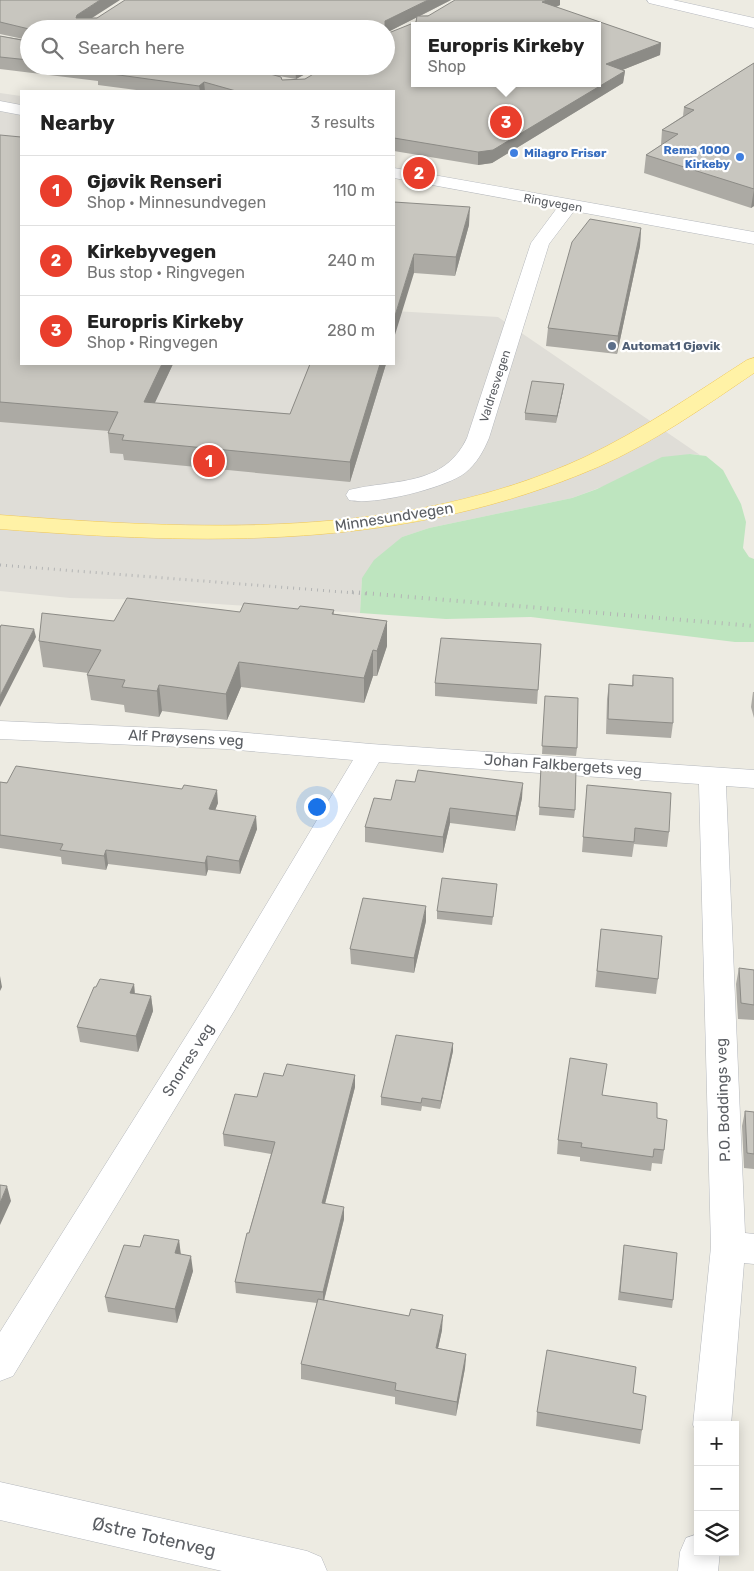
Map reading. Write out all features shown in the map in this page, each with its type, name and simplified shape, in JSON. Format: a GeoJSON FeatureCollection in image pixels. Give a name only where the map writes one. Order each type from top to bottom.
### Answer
{"type":"FeatureCollection","features":[{"type":"Feature","properties":{"kind":"main road","name":"Minnesundvegen"},"geometry":{"type":"LineString","coordinates":[[0,522],[130,532],[243,534],[353,525],[452,508],[542,482],[589,463],[664,422],[754,364]]}},
{"type":"Feature","properties":{"kind":"street"},"geometry":{"type":"LineString","coordinates":[[654,0],[754,23]]}},
{"type":"Feature","properties":{"kind":"street"},"geometry":{"type":"LineString","coordinates":[[0,106],[20,110]]}},
{"type":"Feature","properties":{"kind":"street","name":"Ringvegen"},"geometry":{"type":"LineString","coordinates":[[395,173],[568,206],[754,238]]}},
{"type":"Feature","properties":{"kind":"street","name":"Valdresvegen"},"geometry":{"type":"LineString","coordinates":[[357,494],[408,487],[434,480],[453,470],[468,458],[478,438],[540,243],[568,206]]}},
{"type":"Feature","properties":{"kind":"street","name":"Ringvegen"},"geometry":{"type":"LineString","coordinates":[[713,232],[754,248]]}},
{"type":"Feature","properties":{"kind":"street","name":"Alf Prøysens veg"},"geometry":{"type":"LineString","coordinates":[[0,730],[226,740],[371,753]]}},
{"type":"Feature","properties":{"kind":"street","name":"Johan Falkbergets veg"},"geometry":{"type":"LineString","coordinates":[[371,753],[754,779]]}},
{"type":"Feature","properties":{"kind":"street","name":"Snorres veg"},"geometry":{"type":"LineString","coordinates":[[0,1364],[223,1003],[371,753]]}},
{"type":"Feature","properties":{"kind":"street","name":"P.O. Boddings veg"},"geometry":{"type":"LineString","coordinates":[[712,775],[741,1248],[713,1421]]}},
{"type":"Feature","properties":{"kind":"street","name":"Østre Totenveg"},"geometry":{"type":"LineString","coordinates":[[0,1501],[307,1571]]}},
{"type":"Feature","properties":{"kind":"street"},"geometry":{"type":"LineString","coordinates":[[698,1571],[700,1556]]}},
{"type":"Feature","properties":{"kind":"shaded area"},"geometry":{"type":"Polygon","coordinates":[[[0,93],[20,96],[20,365],[395,365],[395,311],[498,317],[700,455],[690,454],[572,498],[429,528],[402,537],[362,578],[360,613],[154,600],[70,598],[0,591],[0,93]]]}},
{"type":"Feature","properties":{"kind":"green space"},"geometry":{"type":"Polygon","coordinates":[[[690,454],[706,456],[723,470],[741,504],[746,522],[743,548],[749,557],[754,559],[754,642],[735,642],[531,617],[446,619],[360,613],[362,578],[374,560],[402,537],[429,528],[572,498],[597,489],[662,457],[690,454]]]}},
{"type":"Feature","properties":{"kind":"building"},"geometry":{"type":"Polygon","coordinates":[[[0,0],[100,0],[77,15],[76,18],[97,18],[125,0],[428,0],[387,20],[20,20],[20,27],[0,22],[0,0]]]}},
{"type":"Feature","properties":{"kind":"building"},"geometry":{"type":"Polygon","coordinates":[[[455,0],[547,0],[542,2],[600,22],[416,22],[417,16],[428,16],[455,0]]]}},
{"type":"Feature","properties":{"kind":"building"},"geometry":{"type":"Polygon","coordinates":[[[601,22],[661,43],[606,64],[625,71],[601,85],[601,22]]]}},
{"type":"Feature","properties":{"kind":"building"},"geometry":{"type":"Polygon","coordinates":[[[411,24],[411,87],[598,87],[493,150],[478,152],[395,138],[395,90],[232,90],[204,82],[199,86],[119,75],[274,75],[281,77],[282,80],[305,79],[312,75],[395,75],[395,30],[411,24]]]}},
{"type":"Feature","properties":{"kind":"building"},"geometry":{"type":"Polygon","coordinates":[[[0,36],[20,40],[20,59],[0,57],[0,36]]]}},
{"type":"Feature","properties":{"kind":"building"},"geometry":{"type":"Polygon","coordinates":[[[754,63],[754,189],[646,155],[678,134],[662,130],[694,110],[684,107],[754,63]]]}},
{"type":"Feature","properties":{"kind":"building"},"geometry":{"type":"Polygon","coordinates":[[[0,135],[20,137],[20,365],[162,365],[144,402],[290,414],[310,365],[380,365],[350,462],[122,440],[124,435],[108,433],[118,412],[0,402],[0,135]]]}},
{"type":"Feature","properties":{"kind":"building"},"geometry":{"type":"Polygon","coordinates":[[[395,202],[470,207],[456,257],[414,254],[395,316],[395,202]]]}},
{"type":"Feature","properties":{"kind":"building"},"geometry":{"type":"Polygon","coordinates":[[[590,219],[641,228],[618,336],[548,328],[572,242],[590,219]]]}},
{"type":"Feature","properties":{"kind":"building"},"geometry":{"type":"Polygon","coordinates":[[[532,381],[564,384],[557,416],[525,413],[532,381]]]}},
{"type":"Feature","properties":{"kind":"building"},"geometry":{"type":"Polygon","coordinates":[[[127,598],[240,612],[244,603],[298,609],[300,606],[334,610],[332,614],[387,621],[377,651],[373,650],[364,678],[239,662],[226,694],[159,685],[157,691],[122,687],[125,680],[87,675],[101,650],[39,641],[42,613],[114,621],[127,598]]]}},
{"type":"Feature","properties":{"kind":"building"},"geometry":{"type":"Polygon","coordinates":[[[1,625],[34,629],[0,696],[0,628],[1,625]]]}},
{"type":"Feature","properties":{"kind":"building"},"geometry":{"type":"Polygon","coordinates":[[[441,638],[541,644],[538,690],[435,683],[441,638]]]}},
{"type":"Feature","properties":{"kind":"building"},"geometry":{"type":"Polygon","coordinates":[[[633,675],[673,678],[673,723],[608,719],[609,684],[633,686],[633,675]]]}},
{"type":"Feature","properties":{"kind":"building"},"geometry":{"type":"Polygon","coordinates":[[[545,696],[578,698],[577,748],[542,746],[545,696]]]}},
{"type":"Feature","properties":{"kind":"building"},"geometry":{"type":"Polygon","coordinates":[[[16,766],[182,789],[184,785],[217,790],[209,809],[256,816],[239,861],[207,856],[205,863],[106,850],[104,856],[60,850],[63,844],[0,835],[0,782],[7,783],[16,766]]]}},
{"type":"Feature","properties":{"kind":"building"},"geometry":{"type":"Polygon","coordinates":[[[541,767],[576,769],[575,810],[539,807],[541,767]]]}},
{"type":"Feature","properties":{"kind":"building"},"geometry":{"type":"Polygon","coordinates":[[[418,770],[523,783],[516,816],[450,808],[443,837],[365,827],[374,798],[391,800],[396,780],[415,782],[418,770]]]}},
{"type":"Feature","properties":{"kind":"building"},"geometry":{"type":"Polygon","coordinates":[[[587,785],[671,793],[669,832],[635,828],[634,842],[583,837],[587,785]]]}},
{"type":"Feature","properties":{"kind":"building"},"geometry":{"type":"Polygon","coordinates":[[[442,878],[497,884],[493,917],[437,911],[442,878]]]}},
{"type":"Feature","properties":{"kind":"building"},"geometry":{"type":"Polygon","coordinates":[[[363,898],[426,906],[414,958],[350,949],[363,898]]]}},
{"type":"Feature","properties":{"kind":"building"},"geometry":{"type":"Polygon","coordinates":[[[601,929],[662,936],[658,979],[597,971],[601,929]]]}},
{"type":"Feature","properties":{"kind":"building"},"geometry":{"type":"Polygon","coordinates":[[[739,968],[754,970],[754,1005],[741,1003],[739,968]]]}},
{"type":"Feature","properties":{"kind":"building"},"geometry":{"type":"Polygon","coordinates":[[[100,979],[134,984],[130,993],[151,996],[136,1036],[77,1027],[94,987],[96,987],[100,979]]]}},
{"type":"Feature","properties":{"kind":"building"},"geometry":{"type":"Polygon","coordinates":[[[396,1035],[453,1043],[441,1101],[422,1098],[421,1103],[381,1097],[396,1035]]]}},
{"type":"Feature","properties":{"kind":"building"},"geometry":{"type":"Polygon","coordinates":[[[570,1058],[607,1064],[602,1095],[657,1103],[657,1118],[667,1120],[664,1150],[654,1149],[653,1157],[581,1147],[582,1143],[558,1140],[570,1058]]]}},
{"type":"Feature","properties":{"kind":"building"},"geometry":{"type":"Polygon","coordinates":[[[287,1064],[355,1075],[322,1203],[344,1207],[323,1292],[235,1282],[247,1233],[249,1233],[275,1142],[223,1134],[235,1094],[257,1097],[264,1073],[283,1076],[287,1064]]]}},
{"type":"Feature","properties":{"kind":"building"},"geometry":{"type":"Polygon","coordinates":[[[745,1111],[754,1112],[754,1154],[747,1153],[745,1111]]]}},
{"type":"Feature","properties":{"kind":"building"},"geometry":{"type":"Polygon","coordinates":[[[0,1185],[7,1186],[0,1203],[0,1185]]]}},
{"type":"Feature","properties":{"kind":"building"},"geometry":{"type":"Polygon","coordinates":[[[144,1235],[179,1240],[175,1253],[191,1256],[175,1309],[105,1297],[124,1245],[140,1247],[144,1235]]]}},
{"type":"Feature","properties":{"kind":"building"},"geometry":{"type":"Polygon","coordinates":[[[624,1245],[677,1253],[673,1300],[620,1292],[624,1245]]]}},
{"type":"Feature","properties":{"kind":"building"},"geometry":{"type":"Polygon","coordinates":[[[318,1299],[409,1316],[411,1309],[443,1315],[436,1348],[466,1354],[457,1402],[395,1390],[396,1383],[301,1364],[318,1299]]]}},
{"type":"Feature","properties":{"kind":"building"},"geometry":{"type":"Polygon","coordinates":[[[547,1350],[636,1367],[633,1393],[646,1396],[642,1430],[537,1412],[547,1350]]]}},
{"type":"Feature","properties":{"kind":"railway"},"geometry":{"type":"LineString","coordinates":[[0,565],[368,594]]}},
{"type":"Feature","properties":{"kind":"railway"},"geometry":{"type":"LineString","coordinates":[[352,592],[754,626]]}},
{"type":"Feature","properties":{"kind":"place","name":"Europris Kirkeby"},"geometry":{"type":"Point","coordinates":[506,122]}},
{"type":"Feature","properties":{"kind":"place","name":"Milagro Frisør"},"geometry":{"type":"Point","coordinates":[514,153]}},
{"type":"Feature","properties":{"kind":"place","name":"Rema 1000 Kirkeby"},"geometry":{"type":"Point","coordinates":[740,157]}},
{"type":"Feature","properties":{"kind":"place","name":"Kirkebyvegen"},"geometry":{"type":"Point","coordinates":[419,173]}},
{"type":"Feature","properties":{"kind":"place","name":"Automat1 Gjøvik"},"geometry":{"type":"Point","coordinates":[612,346]}},
{"type":"Feature","properties":{"kind":"place","name":"Gjøvik Renseri"},"geometry":{"type":"Point","coordinates":[209,461]}}]}
